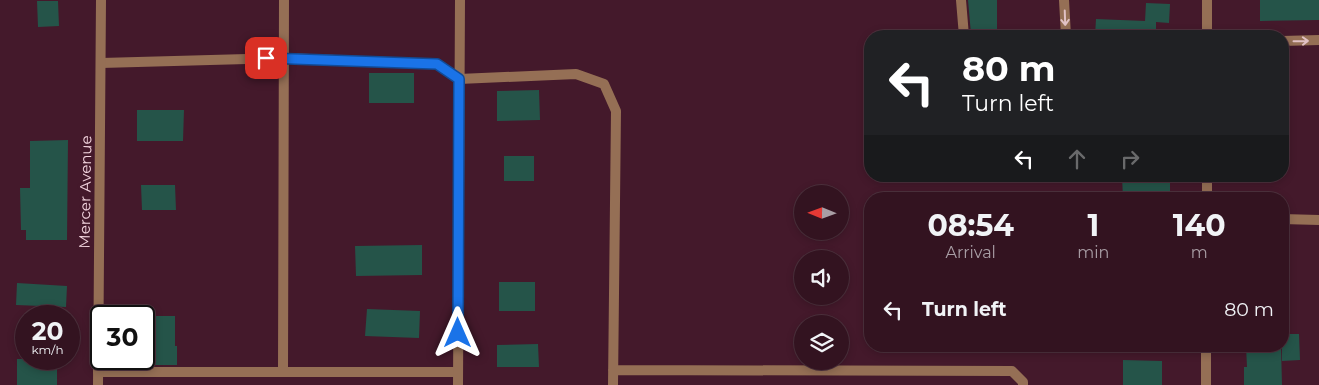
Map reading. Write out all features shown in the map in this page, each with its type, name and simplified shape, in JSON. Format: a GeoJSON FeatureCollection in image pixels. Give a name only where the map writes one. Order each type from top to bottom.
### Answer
{"type":"FeatureCollection","features":[{"type":"Feature","properties":{"kind":"street","name":"Mercer Avenue"},"geometry":{"type":"LineString","coordinates":[[98,385],[101,0]]}},
{"type":"Feature","properties":{"kind":"street"},"geometry":{"type":"LineString","coordinates":[[283,372],[284,0]]}},
{"type":"Feature","properties":{"kind":"street"},"geometry":{"type":"LineString","coordinates":[[458,385],[460,0]]}},
{"type":"Feature","properties":{"kind":"street"},"geometry":{"type":"LineString","coordinates":[[961,0],[964,30]]}},
{"type":"Feature","properties":{"kind":"street"},"geometry":{"type":"LineString","coordinates":[[1064,0],[1066,30]]}},
{"type":"Feature","properties":{"kind":"street"},"geometry":{"type":"LineString","coordinates":[[1207,0],[1207,30]]}},
{"type":"Feature","properties":{"kind":"street"},"geometry":{"type":"LineString","coordinates":[[1289,41],[1319,40]]}},
{"type":"Feature","properties":{"kind":"street"},"geometry":{"type":"LineString","coordinates":[[101,63],[284,58],[437,64],[459,79],[576,74],[604,84],[616,111],[613,385]]}},
{"type":"Feature","properties":{"kind":"street"},"geometry":{"type":"LineString","coordinates":[[1289,219],[1319,220]]}},
{"type":"Feature","properties":{"kind":"street"},"geometry":{"type":"LineString","coordinates":[[1206,352],[1206,385]]}},
{"type":"Feature","properties":{"kind":"street"},"geometry":{"type":"LineString","coordinates":[[613,370],[1012,371],[1023,382],[1023,385]]}},
{"type":"Feature","properties":{"kind":"street"},"geometry":{"type":"LineString","coordinates":[[98,372],[458,372]]}},
{"type":"Feature","properties":{"kind":"building"},"geometry":{"type":"Polygon","coordinates":[[[968,0],[997,0],[997,30],[971,30],[968,0]]]}},
{"type":"Feature","properties":{"kind":"building"},"geometry":{"type":"Polygon","coordinates":[[[1260,0],[1319,0],[1319,20],[1260,21],[1260,0]]]}},
{"type":"Feature","properties":{"kind":"building"},"geometry":{"type":"Polygon","coordinates":[[[37,1],[58,1],[59,26],[38,27],[37,1]]]}},
{"type":"Feature","properties":{"kind":"building"},"geometry":{"type":"Polygon","coordinates":[[[1146,3],[1170,4],[1169,23],[1156,22],[1156,30],[1095,30],[1096,19],[1145,21],[1146,3]]]}},
{"type":"Feature","properties":{"kind":"building"},"geometry":{"type":"Polygon","coordinates":[[[369,73],[414,73],[414,103],[369,103],[369,73]]]}},
{"type":"Feature","properties":{"kind":"building"},"geometry":{"type":"Polygon","coordinates":[[[539,90],[540,120],[497,121],[497,91],[539,90]]]}},
{"type":"Feature","properties":{"kind":"building"},"geometry":{"type":"Polygon","coordinates":[[[137,110],[184,110],[183,141],[137,141],[137,110]]]}},
{"type":"Feature","properties":{"kind":"building"},"geometry":{"type":"Polygon","coordinates":[[[68,140],[67,240],[26,240],[26,230],[21,230],[20,188],[30,188],[30,141],[68,140]]]}},
{"type":"Feature","properties":{"kind":"building"},"geometry":{"type":"Polygon","coordinates":[[[504,156],[534,156],[534,181],[504,181],[504,156]]]}},
{"type":"Feature","properties":{"kind":"building"},"geometry":{"type":"Polygon","coordinates":[[[1122,182],[1170,182],[1170,192],[1123,192],[1122,182]]]}},
{"type":"Feature","properties":{"kind":"building"},"geometry":{"type":"Polygon","coordinates":[[[141,185],[175,185],[176,210],[142,210],[141,185]]]}},
{"type":"Feature","properties":{"kind":"building"},"geometry":{"type":"Polygon","coordinates":[[[422,245],[422,275],[356,276],[355,246],[422,245]]]}},
{"type":"Feature","properties":{"kind":"building"},"geometry":{"type":"Polygon","coordinates":[[[499,282],[535,282],[535,311],[499,311],[499,282]]]}},
{"type":"Feature","properties":{"kind":"building"},"geometry":{"type":"Polygon","coordinates":[[[17,283],[67,286],[66,305],[16,305],[17,283]]]}},
{"type":"Feature","properties":{"kind":"building"},"geometry":{"type":"Polygon","coordinates":[[[367,309],[420,311],[419,338],[365,336],[367,309]]]}},
{"type":"Feature","properties":{"kind":"building"},"geometry":{"type":"Polygon","coordinates":[[[155,316],[175,316],[177,365],[155,365],[155,316]]]}},
{"type":"Feature","properties":{"kind":"building"},"geometry":{"type":"Polygon","coordinates":[[[1289,334],[1299,334],[1300,360],[1282,361],[1282,352],[1289,352],[1289,334]]]}},
{"type":"Feature","properties":{"kind":"building"},"geometry":{"type":"Polygon","coordinates":[[[538,344],[539,367],[497,367],[497,345],[538,344]]]}},
{"type":"Feature","properties":{"kind":"building"},"geometry":{"type":"Polygon","coordinates":[[[1246,352],[1281,352],[1282,385],[1244,385],[1244,367],[1247,367],[1246,352]]]}},
{"type":"Feature","properties":{"kind":"building"},"geometry":{"type":"Polygon","coordinates":[[[1123,360],[1162,361],[1162,385],[1123,385],[1123,360]]]}},
{"type":"Feature","properties":{"kind":"building"},"geometry":{"type":"Polygon","coordinates":[[[17,370],[57,370],[57,385],[17,385],[17,370]]]}},
{"type":"Feature","properties":{"kind":"route"},"geometry":{"type":"LineString","coordinates":[[266,58],[437,64],[459,79],[458,333]]}}]}
